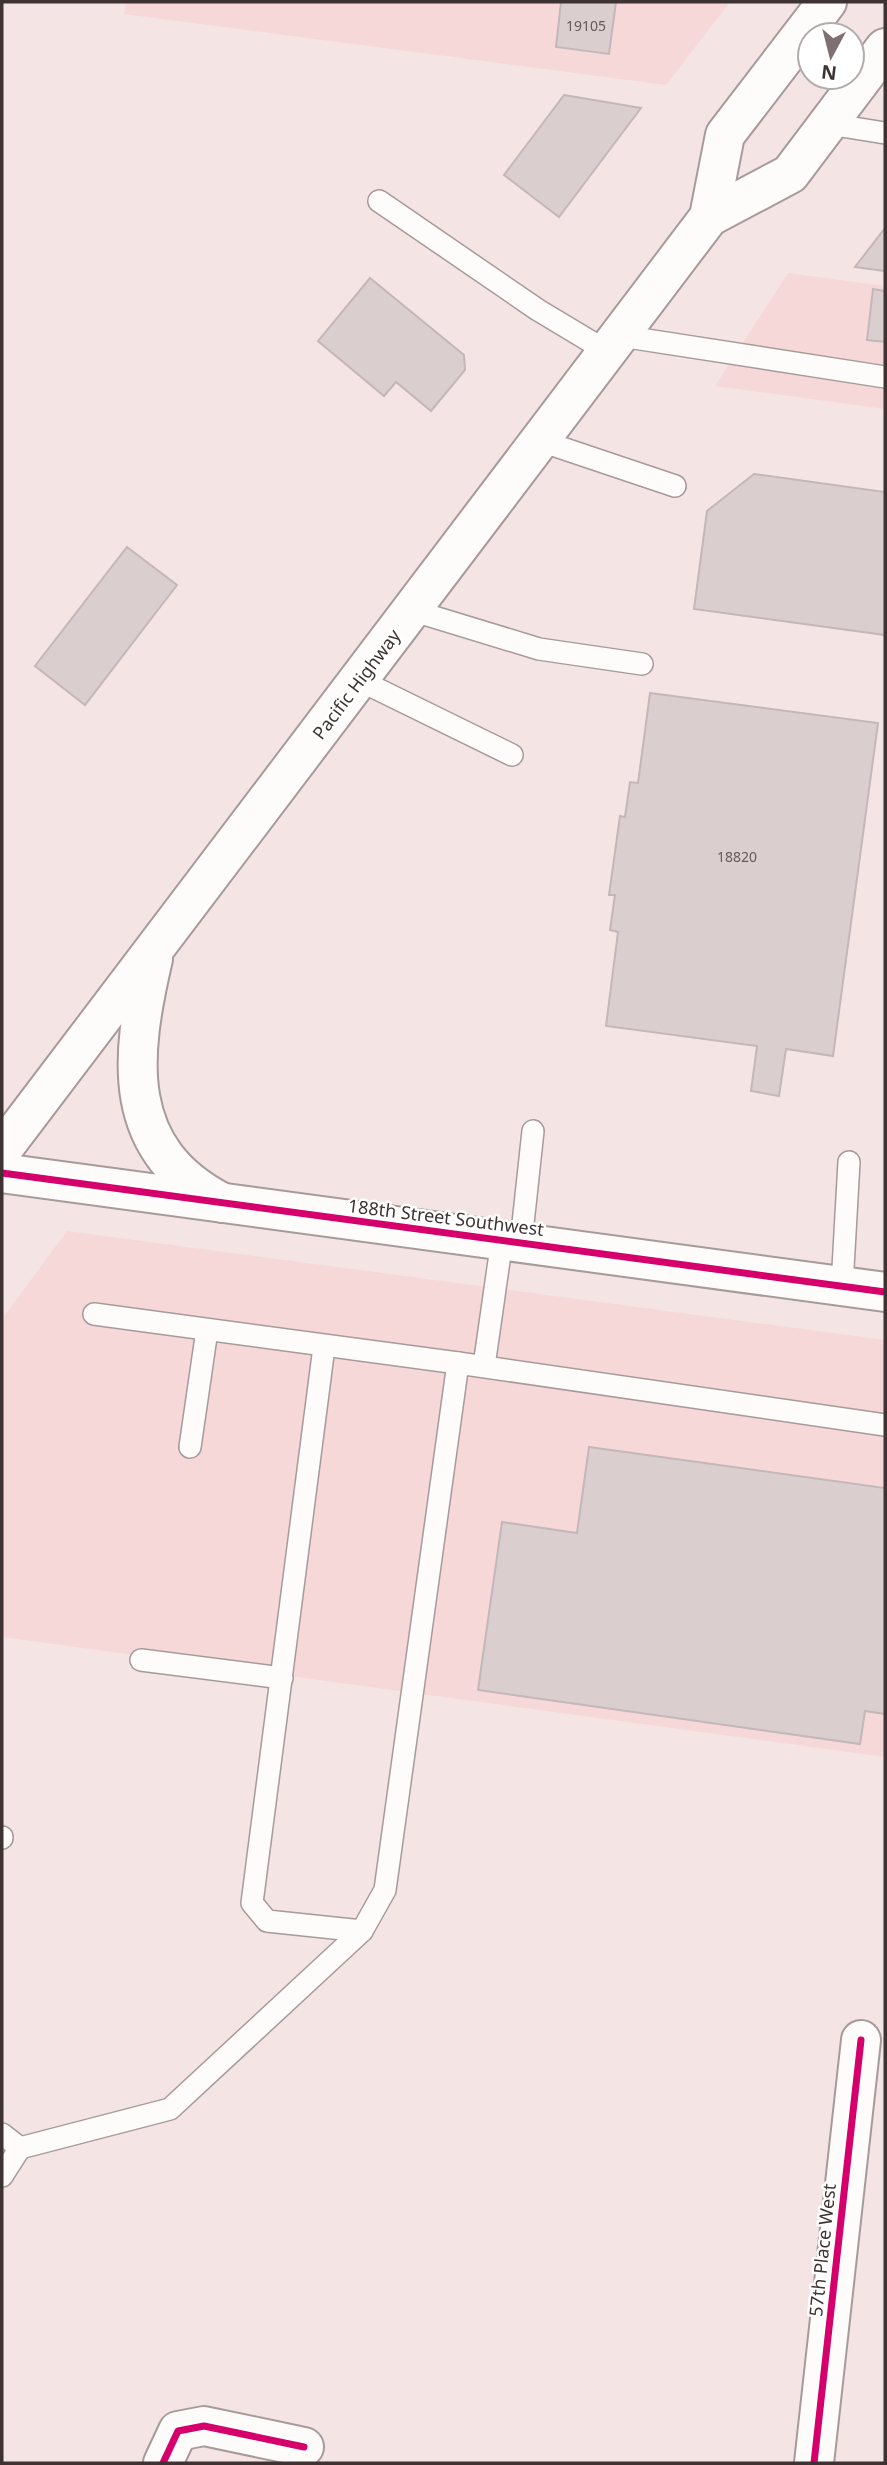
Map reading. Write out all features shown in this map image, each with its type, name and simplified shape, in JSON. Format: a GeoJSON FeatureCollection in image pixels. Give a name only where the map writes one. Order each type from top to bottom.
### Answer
{"type":"FeatureCollection","features":[{"type":"Feature","properties":{"kind":"main road","name":"Pacific Highway"},"geometry":{"type":"LineString","coordinates":[[709,217],[725,135],[827,2]]}},
{"type":"Feature","properties":{"kind":"main road","name":"Pacific Highway"},"geometry":{"type":"LineString","coordinates":[[2,1150],[709,217],[790,174],[885,48]]}},
{"type":"Feature","properties":{"kind":"main road"},"geometry":{"type":"LineString","coordinates":[[156,949],[146,991],[137,1066],[144,1118],[152,1138],[183,1178],[223,1203]]}},
{"type":"Feature","properties":{"kind":"main road","name":"188th Street Southwest"},"geometry":{"type":"LineString","coordinates":[[2,1173],[885,1292]]}},
{"type":"Feature","properties":{"kind":"main road","name":"57th Place West"},"geometry":{"type":"LineString","coordinates":[[814,2463],[861,2040]]}},
{"type":"Feature","properties":{"kind":"main road"},"geometry":{"type":"LineString","coordinates":[[163,2463],[178,2431],[204,2426],[304,2447]]}},
{"type":"Feature","properties":{"kind":"lane"},"geometry":{"type":"LineString","coordinates":[[829,124],[885,133]]}},
{"type":"Feature","properties":{"kind":"lane"},"geometry":{"type":"LineString","coordinates":[[379,201],[538,310],[614,344],[885,377]]}},
{"type":"Feature","properties":{"kind":"lane"},"geometry":{"type":"LineString","coordinates":[[541,441],[675,486]]}},
{"type":"Feature","properties":{"kind":"lane"},"geometry":{"type":"LineString","coordinates":[[411,610],[539,649],[642,664]]}},
{"type":"Feature","properties":{"kind":"lane"},"geometry":{"type":"LineString","coordinates":[[359,680],[512,755]]}},
{"type":"Feature","properties":{"kind":"lane"},"geometry":{"type":"LineString","coordinates":[[484,1366],[533,1131]]}},
{"type":"Feature","properties":{"kind":"lane"},"geometry":{"type":"LineString","coordinates":[[842,1286],[849,1162]]}},
{"type":"Feature","properties":{"kind":"lane"},"geometry":{"type":"LineString","coordinates":[[94,1314],[324,1347],[484,1366],[885,1425]]}},
{"type":"Feature","properties":{"kind":"lane"},"geometry":{"type":"LineString","coordinates":[[190,1447],[207,1330]]}},
{"type":"Feature","properties":{"kind":"lane"},"geometry":{"type":"LineString","coordinates":[[324,1347],[252,1903],[267,1921],[362,1931]]}},
{"type":"Feature","properties":{"kind":"lane"},"geometry":{"type":"LineString","coordinates":[[2,2176],[20,2148],[170,2109],[362,1931],[385,1890],[458,1363]]}},
{"type":"Feature","properties":{"kind":"lane"},"geometry":{"type":"LineString","coordinates":[[141,1660],[282,1678]]}},
{"type":"Feature","properties":{"kind":"lane"},"geometry":{"type":"LineString","coordinates":[[2,2134],[20,2148]]}},
{"type":"Feature","properties":{"kind":"shaded area"},"geometry":{"type":"Polygon","coordinates":[[[126,2],[730,2],[666,85],[124,14],[126,2]]]}},
{"type":"Feature","properties":{"kind":"shaded area"},"geometry":{"type":"Polygon","coordinates":[[[788,273],[885,286],[885,409],[715,386],[788,273]]]}},
{"type":"Feature","properties":{"kind":"shaded area"},"geometry":{"type":"Polygon","coordinates":[[[67,1231],[885,1340],[885,1757],[2,1637],[2,1319],[67,1231]]]}},
{"type":"Feature","properties":{"kind":"building"},"geometry":{"type":"Polygon","coordinates":[[[561,2],[616,2],[609,54],[556,47],[561,2]]]}},
{"type":"Feature","properties":{"kind":"building"},"geometry":{"type":"Polygon","coordinates":[[[564,95],[641,108],[559,217],[504,175],[564,95]]]}},
{"type":"Feature","properties":{"kind":"building"},"geometry":{"type":"Polygon","coordinates":[[[885,228],[885,271],[855,267],[885,228]]]}},
{"type":"Feature","properties":{"kind":"building"},"geometry":{"type":"Polygon","coordinates":[[[370,278],[464,355],[465,370],[431,411],[396,382],[384,396],[318,341],[370,278]]]}},
{"type":"Feature","properties":{"kind":"building"},"geometry":{"type":"Polygon","coordinates":[[[873,289],[885,291],[885,342],[867,340],[873,289]]]}},
{"type":"Feature","properties":{"kind":"building"},"geometry":{"type":"Polygon","coordinates":[[[754,474],[885,492],[885,635],[694,609],[707,511],[754,474]]]}},
{"type":"Feature","properties":{"kind":"building"},"geometry":{"type":"Polygon","coordinates":[[[127,547],[177,585],[85,705],[35,666],[127,547]]]}},
{"type":"Feature","properties":{"kind":"building"},"geometry":{"type":"Polygon","coordinates":[[[650,693],[878,723],[833,1056],[786,1049],[779,1096],[751,1091],[757,1046],[606,1026],[618,932],[610,930],[615,895],[609,895],[620,816],[625,817],[630,782],[638,783],[650,693]]]}},
{"type":"Feature","properties":{"kind":"building"},"geometry":{"type":"Polygon","coordinates":[[[589,1447],[885,1488],[885,1714],[865,1711],[860,1744],[478,1690],[502,1522],[577,1533],[589,1447]]]}},
{"type":"Feature","properties":{"kind":"cycle path"},"geometry":{"type":"LineString","coordinates":[[2,1173],[885,1292]]}},
{"type":"Feature","properties":{"kind":"cycle path"},"geometry":{"type":"LineString","coordinates":[[814,2463],[861,2040]]}},
{"type":"Feature","properties":{"kind":"cycle path"},"geometry":{"type":"LineString","coordinates":[[163,2463],[178,2431],[204,2426],[304,2447]]}}]}
